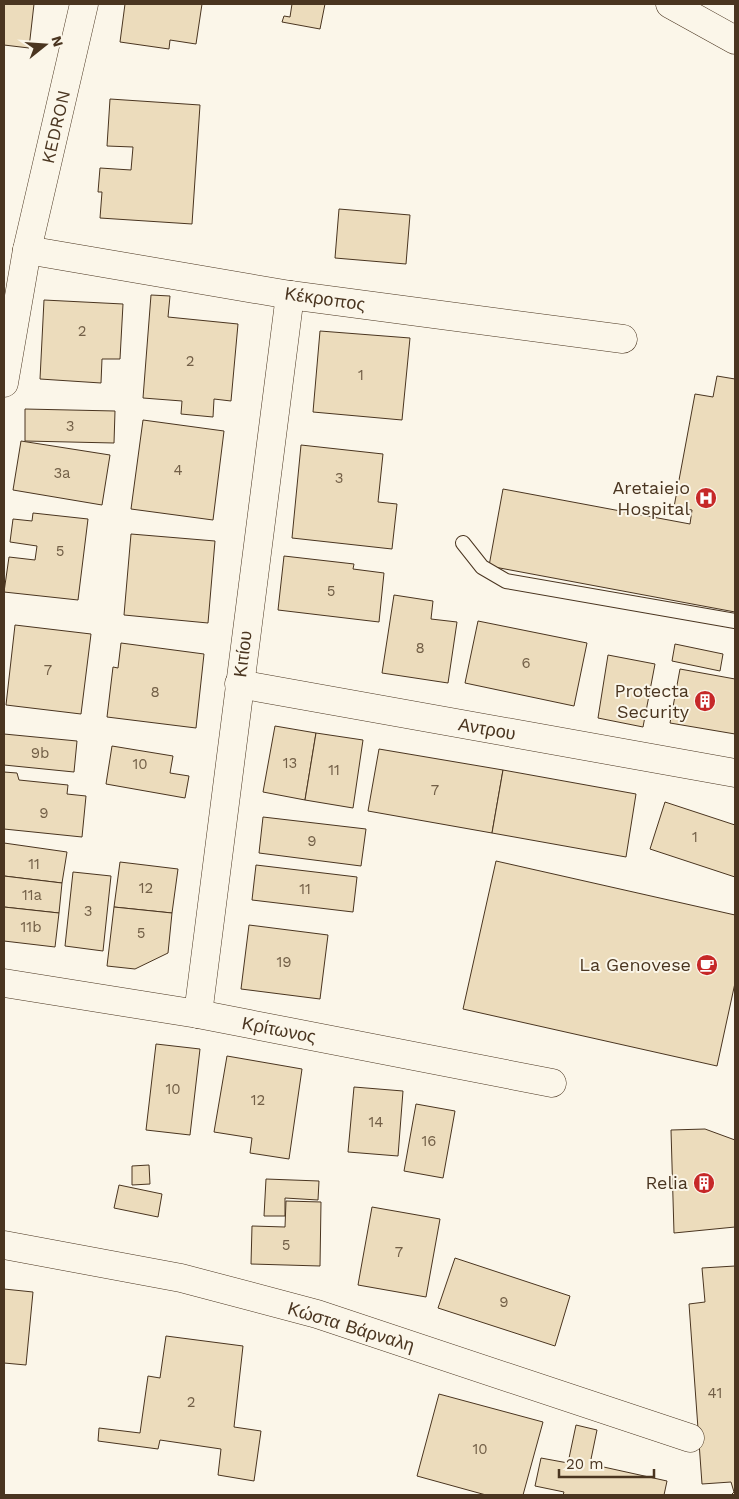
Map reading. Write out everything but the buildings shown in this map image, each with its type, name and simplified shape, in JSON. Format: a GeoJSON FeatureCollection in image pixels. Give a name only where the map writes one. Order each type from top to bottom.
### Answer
{"type":"FeatureCollection","features":[{"type":"Feature","properties":{"kind":"street","name":"KEDRON"},"geometry":{"type":"LineString","coordinates":[[4,383],[27,250],[84,4]]}},
{"type":"Feature","properties":{"kind":"street"},"geometry":{"type":"LineString","coordinates":[[670,4],[735,40]]}},
{"type":"Feature","properties":{"kind":"street","name":"Κέκροπος"},"geometry":{"type":"LineString","coordinates":[[27,250],[290,295],[623,339]]}},
{"type":"Feature","properties":{"kind":"street","name":"Κιτίου"},"geometry":{"type":"LineString","coordinates":[[198,1014],[230,778],[239,684],[290,295]]}},
{"type":"Feature","properties":{"kind":"street","name":"Αντρου"},"geometry":{"type":"LineString","coordinates":[[239,684],[735,773]]}},
{"type":"Feature","properties":{"kind":"street","name":"Κρίτωνος"},"geometry":{"type":"LineString","coordinates":[[4,983],[198,1014],[552,1083]]}},
{"type":"Feature","properties":{"kind":"street","name":"Κώστα Βάρναλη"},"geometry":{"type":"LineString","coordinates":[[4,1245],[182,1278],[317,1314],[690,1438]]}},
{"type":"Feature","properties":{"kind":"lane"},"geometry":{"type":"LineString","coordinates":[[463,543],[482,566],[506,581],[735,621]]}},
{"type":"Feature","properties":{"kind":"place","name":"Aretaieio Hospital"},"geometry":{"type":"Point","coordinates":[706,498]}},
{"type":"Feature","properties":{"kind":"place","name":"Protecta Security"},"geometry":{"type":"Point","coordinates":[705,701]}},
{"type":"Feature","properties":{"kind":"place","name":"La Genovese"},"geometry":{"type":"Point","coordinates":[707,965]}},
{"type":"Feature","properties":{"kind":"place","name":"Relia"},"geometry":{"type":"Point","coordinates":[704,1183]}}]}
